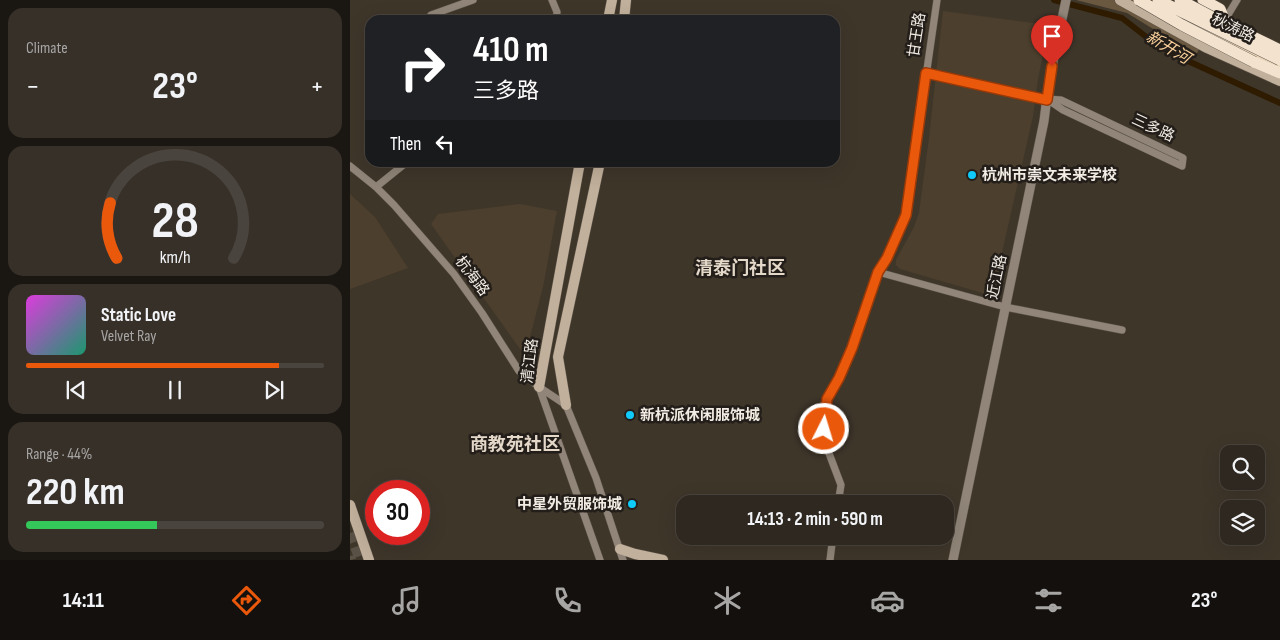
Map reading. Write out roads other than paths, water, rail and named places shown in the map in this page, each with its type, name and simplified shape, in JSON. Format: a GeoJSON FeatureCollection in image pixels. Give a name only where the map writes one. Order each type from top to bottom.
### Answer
{"type":"FeatureCollection","features":[{"type":"Feature","properties":{"kind":"highway"},"geometry":{"type":"LineString","coordinates":[[1139,0],[1182,25],[1254,62],[1280,73]]}},
{"type":"Feature","properties":{"kind":"highway"},"geometry":{"type":"LineString","coordinates":[[1158,0],[1280,60]]}},
{"type":"Feature","properties":{"kind":"highway"},"geometry":{"type":"LineString","coordinates":[[1178,0],[1220,22],[1280,49]]}},
{"type":"Feature","properties":{"kind":"highway"},"geometry":{"type":"LineString","coordinates":[[1203,0],[1220,9],[1225,21]]}},
{"type":"Feature","properties":{"kind":"main road"},"geometry":{"type":"LineString","coordinates":[[609,15],[612,0]]}},
{"type":"Feature","properties":{"kind":"main road"},"geometry":{"type":"LineString","coordinates":[[624,15],[626,0]]}},
{"type":"Feature","properties":{"kind":"main road"},"geometry":{"type":"LineString","coordinates":[[1120,0],[1207,48],[1280,81]]}},
{"type":"Feature","properties":{"kind":"main road","name":"秋涛路"},"geometry":{"type":"LineString","coordinates":[[1147,0],[1215,36],[1280,67]]}},
{"type":"Feature","properties":{"kind":"main road","name":"秋涛路"},"geometry":{"type":"LineString","coordinates":[[1178,0],[1280,49]]}},
{"type":"Feature","properties":{"kind":"main road","name":"清江路"},"geometry":{"type":"LineString","coordinates":[[539,387],[579,167]]}},
{"type":"Feature","properties":{"kind":"main road","name":"清江路"},"geometry":{"type":"LineString","coordinates":[[566,405],[558,358],[599,167]]}},
{"type":"Feature","properties":{"kind":"main road"},"geometry":{"type":"LineString","coordinates":[[350,505],[369,560]]}},
{"type":"Feature","properties":{"kind":"main road"},"geometry":{"type":"LineString","coordinates":[[620,548],[634,557],[663,560]]}},
{"type":"Feature","properties":{"kind":"street"},"geometry":{"type":"LineString","coordinates":[[431,15],[473,0]]}},
{"type":"Feature","properties":{"kind":"street"},"geometry":{"type":"LineString","coordinates":[[552,0],[557,15]]}},
{"type":"Feature","properties":{"kind":"street","name":"甘王路"},"geometry":{"type":"LineString","coordinates":[[839,495],[841,485],[827,448],[824,429],[827,399],[839,378],[878,272],[887,258],[906,215],[937,0]]}},
{"type":"Feature","properties":{"kind":"street","name":"近江路"},"geometry":{"type":"LineString","coordinates":[[953,560],[1044,121],[1066,0]]}},
{"type":"Feature","properties":{"kind":"street"},"geometry":{"type":"LineString","coordinates":[[1207,48],[1237,0]]}},
{"type":"Feature","properties":{"kind":"street","name":"三多路"},"geometry":{"type":"LineString","coordinates":[[926,73],[1047,100],[1061,100],[1183,158],[1182,166],[1063,110],[1047,100]]}},
{"type":"Feature","properties":{"kind":"street","name":"杭海路"},"geometry":{"type":"LineString","coordinates":[[350,166],[376,187],[422,236],[454,274],[482,313],[519,371],[566,405]]}},
{"type":"Feature","properties":{"kind":"street"},"geometry":{"type":"LineString","coordinates":[[376,187],[401,167]]}},
{"type":"Feature","properties":{"kind":"street"},"geometry":{"type":"LineString","coordinates":[[878,272],[1005,307],[1122,330]]}},
{"type":"Feature","properties":{"kind":"street","name":"清江路"},"geometry":{"type":"LineString","coordinates":[[539,387],[600,560]]}},
{"type":"Feature","properties":{"kind":"street","name":"清江路"},"geometry":{"type":"LineString","coordinates":[[566,405],[596,478],[623,560]]}},
{"type":"Feature","properties":{"kind":"street"},"geometry":{"type":"LineString","coordinates":[[830,560],[832,545]]}},
{"type":"Feature","properties":{"kind":"waterway","name":"新开河"},"geometry":{"type":"LineString","coordinates":[[1054,0],[1122,18],[1149,39],[1177,56],[1280,103]]}},
{"type":"Feature","properties":{"kind":"tunnel"},"geometry":{"type":"LineString","coordinates":[[350,533],[360,560]]}},
{"type":"Feature","properties":{"kind":"tunnel"},"geometry":{"type":"LineString","coordinates":[[350,556],[351,560]]}},
{"type":"Feature","properties":{"kind":"place","name":"杭州市崇文未来学校"},"geometry":{"type":"Point","coordinates":[972,175]}},
{"type":"Feature","properties":{"kind":"place","name":"新杭派休闲服饰城"},"geometry":{"type":"Point","coordinates":[630,415]}},
{"type":"Feature","properties":{"kind":"place","name":"中星外贸服饰城"},"geometry":{"type":"Point","coordinates":[632,504]}},
{"type":"Feature","properties":{"kind":"district","name":"清泰门社区"},"geometry":{"type":"Point","coordinates":[740,268]}},
{"type":"Feature","properties":{"kind":"district","name":"商教苑社区"},"geometry":{"type":"Point","coordinates":[515,444]}}]}
